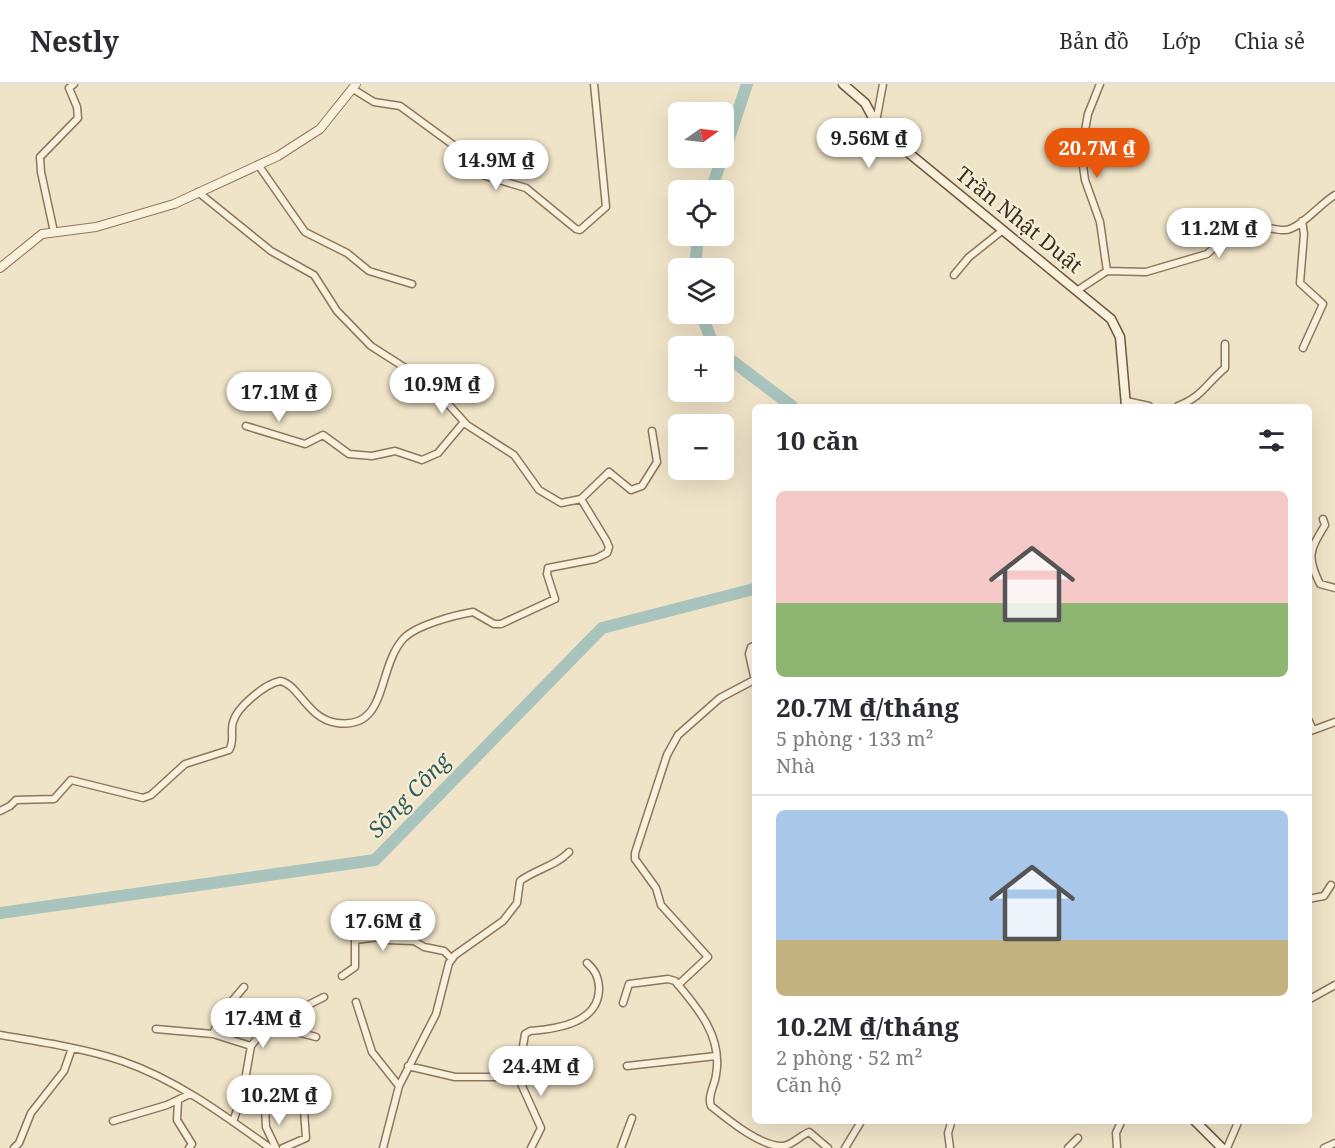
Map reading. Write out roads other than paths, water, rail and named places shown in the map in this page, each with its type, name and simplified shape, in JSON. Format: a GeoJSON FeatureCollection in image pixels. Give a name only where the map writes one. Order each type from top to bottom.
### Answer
{"type":"FeatureCollection","features":[{"type":"Feature","properties":{"kind":"main road","name":"Trần Nhật Duật"},"geometry":{"type":"LineString","coordinates":[[843,84],[865,103],[876,122],[899,145],[1078,290],[1116,326],[1120,337],[1126,404]]}},
{"type":"Feature","properties":{"kind":"main road"},"geometry":{"type":"LineString","coordinates":[[1198,1124],[1225,1148]]}},
{"type":"Feature","properties":{"kind":"street"},"geometry":{"type":"LineString","coordinates":[[54,232],[40,172],[40,157],[78,118],[77,107],[69,86],[74,84]]}},
{"type":"Feature","properties":{"kind":"street"},"geometry":{"type":"LineString","coordinates":[[0,268],[35,238],[54,232],[96,227],[174,204],[259,166],[304,141],[320,129],[354,87],[374,102],[400,106],[456,147],[479,174],[526,188],[580,230],[606,207],[594,84]]}},
{"type":"Feature","properties":{"kind":"street"},"geometry":{"type":"LineString","coordinates":[[876,122],[884,84]]}},
{"type":"Feature","properties":{"kind":"street"},"geometry":{"type":"LineString","coordinates":[[1100,84],[1088,114],[1081,152],[1085,180],[1101,222],[1107,271]]}},
{"type":"Feature","properties":{"kind":"street"},"geometry":{"type":"LineString","coordinates":[[851,137],[867,156],[899,145]]}},
{"type":"Feature","properties":{"kind":"street"},"geometry":{"type":"LineString","coordinates":[[259,166],[305,232],[347,253],[369,271],[412,284]]}},
{"type":"Feature","properties":{"kind":"street"},"geometry":{"type":"LineString","coordinates":[[198,192],[276,255],[314,274],[338,311],[371,346],[407,369],[449,405],[464,422],[514,455],[539,490],[561,503],[581,499],[609,472],[626,489],[631,490],[642,486],[657,462],[652,431]]}},
{"type":"Feature","properties":{"kind":"street"},"geometry":{"type":"LineString","coordinates":[[1078,290],[1107,271],[1146,272],[1207,254],[1241,224],[1287,230],[1335,195]]}},
{"type":"Feature","properties":{"kind":"street"},"geometry":{"type":"LineString","coordinates":[[1302,221],[1304,240],[1300,283],[1323,304],[1303,348]]}},
{"type":"Feature","properties":{"kind":"street"},"geometry":{"type":"LineString","coordinates":[[954,275],[976,250],[1003,230]]}},
{"type":"Feature","properties":{"kind":"street"},"geometry":{"type":"LineString","coordinates":[[1183,404],[1199,397],[1209,381],[1225,368],[1225,345]]}},
{"type":"Feature","properties":{"kind":"street"},"geometry":{"type":"LineString","coordinates":[[246,426],[305,444],[323,435],[349,454],[372,456],[395,451],[422,460],[438,453],[464,422]]}},
{"type":"Feature","properties":{"kind":"street"},"geometry":{"type":"LineString","coordinates":[[0,811],[16,800],[54,799],[71,780],[143,798],[151,795],[185,764],[229,750],[233,744],[232,726],[237,713],[270,685],[280,681],[288,683],[317,715],[338,723],[362,722],[370,715],[390,662],[408,635],[452,616],[473,612],[494,624],[501,624],[555,599],[548,568],[590,560],[607,553],[609,547],[606,540],[581,499]]}},
{"type":"Feature","properties":{"kind":"street"},"geometry":{"type":"LineString","coordinates":[[1312,545],[1325,525],[1323,519]]}},
{"type":"Feature","properties":{"kind":"street"},"geometry":{"type":"LineString","coordinates":[[1312,562],[1320,584],[1335,588]]}},
{"type":"Feature","properties":{"kind":"street"},"geometry":{"type":"LineString","coordinates":[[752,647],[748,654],[752,670]]}},
{"type":"Feature","properties":{"kind":"street"},"geometry":{"type":"LineString","coordinates":[[678,985],[708,957],[661,905],[656,888],[635,859],[635,853],[667,755],[678,735],[720,698],[752,679]]}},
{"type":"Feature","properties":{"kind":"street"},"geometry":{"type":"LineString","coordinates":[[1312,731],[1335,722]]}},
{"type":"Feature","properties":{"kind":"street"},"geometry":{"type":"LineString","coordinates":[[383,1148],[399,1086],[435,1014],[451,958],[503,921],[517,903],[520,881],[531,873],[559,862],[570,852]]}},
{"type":"Feature","properties":{"kind":"street"},"geometry":{"type":"LineString","coordinates":[[1312,898],[1324,896],[1331,885]]}},
{"type":"Feature","properties":{"kind":"street"},"geometry":{"type":"LineString","coordinates":[[342,976],[354,967],[355,940],[379,937],[386,940],[414,941],[426,948],[444,951],[451,958]]}},
{"type":"Feature","properties":{"kind":"street"},"geometry":{"type":"LineString","coordinates":[[531,1148],[541,1133],[540,1122],[518,1077],[527,1032],[567,1025],[580,1020],[592,1010],[597,1002],[599,985],[595,969],[587,963]]}},
{"type":"Feature","properties":{"kind":"street"},"geometry":{"type":"LineString","coordinates":[[622,1003],[627,987],[632,983],[668,979],[678,985],[709,1023],[716,1056],[716,1077],[709,1100],[711,1106],[745,1132],[771,1146],[783,1146],[809,1132],[828,1148]]}},
{"type":"Feature","properties":{"kind":"street"},"geometry":{"type":"LineString","coordinates":[[1312,998],[1335,985]]}},
{"type":"Feature","properties":{"kind":"street"},"geometry":{"type":"LineString","coordinates":[[213,1034],[221,1014],[244,987]]}},
{"type":"Feature","properties":{"kind":"street"},"geometry":{"type":"LineString","coordinates":[[233,1122],[243,1091],[250,1046],[263,1030],[324,996]]}},
{"type":"Feature","properties":{"kind":"street"},"geometry":{"type":"LineString","coordinates":[[356,1002],[372,1052],[399,1086]]}},
{"type":"Feature","properties":{"kind":"street"},"geometry":{"type":"LineString","coordinates":[[287,1015],[297,1032],[316,1037]]}},
{"type":"Feature","properties":{"kind":"street"},"geometry":{"type":"LineString","coordinates":[[156,1029],[213,1034],[250,1046]]}},
{"type":"Feature","properties":{"kind":"street"},"geometry":{"type":"LineString","coordinates":[[0,1035],[72,1048],[124,1062],[190,1094],[270,1148]]}},
{"type":"Feature","properties":{"kind":"street"},"geometry":{"type":"LineString","coordinates":[[14,1148],[19,1143],[31,1113],[64,1071],[72,1048]]}},
{"type":"Feature","properties":{"kind":"street"},"geometry":{"type":"LineString","coordinates":[[627,1065],[716,1056]]}},
{"type":"Feature","properties":{"kind":"street"},"geometry":{"type":"LineString","coordinates":[[408,1066],[455,1077],[518,1077]]}},
{"type":"Feature","properties":{"kind":"street"},"geometry":{"type":"LineString","coordinates":[[113,1121],[178,1101],[190,1094]]}},
{"type":"Feature","properties":{"kind":"street"},"geometry":{"type":"LineString","coordinates":[[178,1101],[176,1114],[192,1144],[189,1148]]}},
{"type":"Feature","properties":{"kind":"street"},"geometry":{"type":"LineString","coordinates":[[283,1148],[306,1138],[303,1110],[314,1101]]}},
{"type":"Feature","properties":{"kind":"street"},"geometry":{"type":"LineString","coordinates":[[265,1107],[266,1127],[276,1148]]}},
{"type":"Feature","properties":{"kind":"street"},"geometry":{"type":"LineString","coordinates":[[621,1148],[632,1118]]}},
{"type":"Feature","properties":{"kind":"street"},"geometry":{"type":"LineString","coordinates":[[845,1148],[860,1124]]}},
{"type":"Feature","properties":{"kind":"street"},"geometry":{"type":"LineString","coordinates":[[950,1148],[948,1133],[951,1124]]}},
{"type":"Feature","properties":{"kind":"street"},"geometry":{"type":"LineString","coordinates":[[1117,1148],[1116,1132],[1120,1124]]}},
{"type":"Feature","properties":{"kind":"street"},"geometry":{"type":"LineString","coordinates":[[1225,1148],[1237,1124]]}},
{"type":"Feature","properties":{"kind":"street"},"geometry":{"type":"LineString","coordinates":[[1068,1148],[1078,1138]]}},
{"type":"Feature","properties":{"kind":"street"},"geometry":{"type":"LineString","coordinates":[[1324,1148],[1333,1145]]}},
{"type":"Feature","properties":{"kind":"waterway","name":"Sông Công"},"geometry":{"type":"LineString","coordinates":[[734,123],[747,84]]}},
{"type":"Feature","properties":{"kind":"waterway","name":"Sông Công"},"geometry":{"type":"LineString","coordinates":[[714,180],[719,168]]}},
{"type":"Feature","properties":{"kind":"waterway","name":"Sông Công"},"geometry":{"type":"LineString","coordinates":[[696,258],[697,246]]}},
{"type":"Feature","properties":{"kind":"waterway","name":"Sông Công"},"geometry":{"type":"LineString","coordinates":[[705,324],[710,336]]}},
{"type":"Feature","properties":{"kind":"waterway","name":"Sông Công"},"geometry":{"type":"LineString","coordinates":[[734,362],[789,404]]}},
{"type":"Feature","properties":{"kind":"waterway","name":"Sông Công"},"geometry":{"type":"LineString","coordinates":[[0,913],[375,860],[602,628],[752,590]]}}]}
